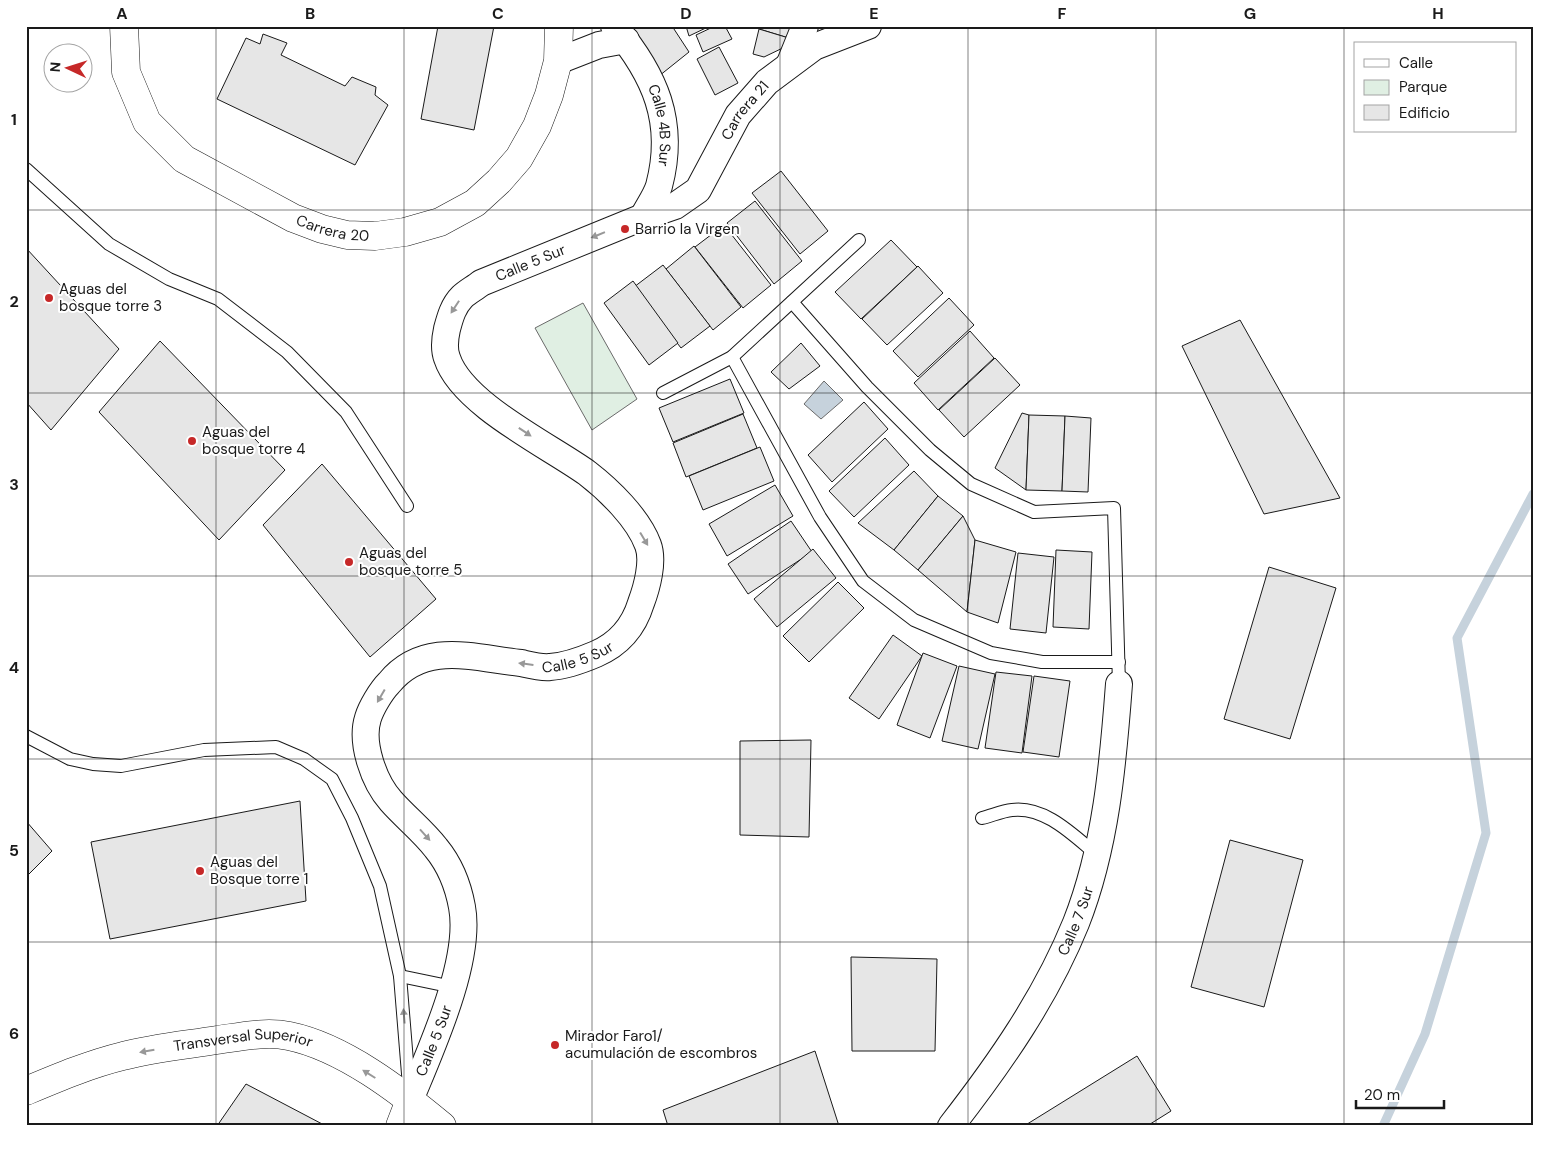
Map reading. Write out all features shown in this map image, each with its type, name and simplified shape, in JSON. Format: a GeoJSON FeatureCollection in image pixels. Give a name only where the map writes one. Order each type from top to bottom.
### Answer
{"type":"FeatureCollection","features":[{"type":"Feature","properties":{"kind":"street","name":"Carrera 20"},"geometry":{"type":"LineString","coordinates":[[124,26],[126,72],[147,122],[184,159],[293,218],[322,229],[347,235],[375,236],[406,232],[440,222],[475,203],[499,181],[519,158],[537,126],[549,96],[558,61]]}},
{"type":"Feature","properties":{"kind":"street"},"geometry":{"type":"LineString","coordinates":[[558,61],[559,26]]}},
{"type":"Feature","properties":{"kind":"street"},"geometry":{"type":"LineString","coordinates":[[790,64],[805,26]]}},
{"type":"Feature","properties":{"kind":"street","name":"Carrera 21"},"geometry":{"type":"LineString","coordinates":[[643,217],[675,206],[698,190],[738,115],[767,82],[814,47],[868,26]]}},
{"type":"Feature","properties":{"kind":"street","name":"Calle 4B Sur"},"geometry":{"type":"LineString","coordinates":[[558,61],[599,45],[620,33],[650,79],[663,112],[665,146],[658,187],[643,217]]}},
{"type":"Feature","properties":{"kind":"street","name":"Calle 5 Sur"},"geometry":{"type":"LineString","coordinates":[[400,1126],[443,1020],[453,987],[462,942],[463,910],[455,877],[438,850],[390,800],[377,780],[367,755],[367,719],[388,683],[411,662],[443,654],[549,667],[580,660],[602,651],[620,639],[636,618],[644,593],[649,563],[649,546],[630,515],[609,491],[588,474],[471,394],[454,374],[446,356],[446,336],[450,314],[462,297],[481,283],[643,217]]}},
{"type":"Feature","properties":{"kind":"street","name":"Calle 7 Sur"},"geometry":{"type":"LineString","coordinates":[[951,1126],[992,1072],[1043,992],[1076,922],[1096,854],[1112,772],[1119,673]]}},
{"type":"Feature","properties":{"kind":"street","name":"Transversal Superior"},"geometry":{"type":"LineString","coordinates":[[26,1091],[79,1070],[123,1056],[253,1035],[287,1036],[315,1044],[348,1060],[410,1100],[442,1126]]}},
{"type":"Feature","properties":{"kind":"lane"},"geometry":{"type":"LineString","coordinates":[[26,169],[108,244],[169,279],[218,300],[287,352],[346,412],[407,506]]}},
{"type":"Feature","properties":{"kind":"lane"},"geometry":{"type":"LineString","coordinates":[[663,393],[732,357],[859,240]]}},
{"type":"Feature","properties":{"kind":"lane"},"geometry":{"type":"LineString","coordinates":[[732,357],[820,517],[863,580],[914,620],[991,653],[1119,673],[1114,508],[1034,512],[971,484],[930,450],[867,387],[792,302]]}},
{"type":"Feature","properties":{"kind":"lane"},"geometry":{"type":"LineString","coordinates":[[26,736],[70,758],[93,764],[121,766],[204,750],[276,747],[304,760],[332,779],[352,818],[380,886],[400,976],[410,1100]]}},
{"type":"Feature","properties":{"kind":"lane"},"geometry":{"type":"LineString","coordinates":[[982,818],[1012,810],[1035,812],[1062,826],[1096,854]]}},
{"type":"Feature","properties":{"kind":"lane"},"geometry":{"type":"LineString","coordinates":[[400,976],[453,987]]}},
{"type":"Feature","properties":{"kind":"green space"},"geometry":{"type":"Polygon","coordinates":[[[583,303],[637,399],[592,430],[535,328],[583,303]]]}},
{"type":"Feature","properties":{"kind":"shaded area"},"geometry":{"type":"Polygon","coordinates":[[[824,381],[843,400],[821,419],[804,404],[824,381]]]}},
{"type":"Feature","properties":{"kind":"building"},"geometry":{"type":"Polygon","coordinates":[[[438,26],[494,26],[474,130],[421,119],[438,26]]]}},
{"type":"Feature","properties":{"kind":"building"},"geometry":{"type":"Polygon","coordinates":[[[629,26],[672,26],[689,52],[659,76],[629,26]]]}},
{"type":"Feature","properties":{"kind":"building"},"geometry":{"type":"Polygon","coordinates":[[[686,26],[710,26],[689,36],[686,26]]]}},
{"type":"Feature","properties":{"kind":"building"},"geometry":{"type":"Polygon","coordinates":[[[715,26],[725,26],[732,39],[703,52],[696,35],[715,26]]]}},
{"type":"Feature","properties":{"kind":"building"},"geometry":{"type":"Polygon","coordinates":[[[760,26],[796,26],[792,39],[759,29],[760,26]]]}},
{"type":"Feature","properties":{"kind":"building"},"geometry":{"type":"Polygon","coordinates":[[[759,29],[792,39],[789,45],[764,57],[753,54],[759,29]]]}},
{"type":"Feature","properties":{"kind":"building"},"geometry":{"type":"Polygon","coordinates":[[[263,34],[287,43],[281,55],[345,86],[352,77],[376,87],[375,95],[388,105],[355,165],[217,99],[246,38],[260,44],[263,34]]]}},
{"type":"Feature","properties":{"kind":"building"},"geometry":{"type":"Polygon","coordinates":[[[719,47],[738,83],[715,95],[697,59],[719,47]]]}},
{"type":"Feature","properties":{"kind":"building"},"geometry":{"type":"Polygon","coordinates":[[[781,171],[828,231],[800,254],[752,193],[781,171]]]}},
{"type":"Feature","properties":{"kind":"building"},"geometry":{"type":"Polygon","coordinates":[[[755,201],[802,261],[774,284],[727,223],[755,201]]]}},
{"type":"Feature","properties":{"kind":"building"},"geometry":{"type":"Polygon","coordinates":[[[724,225],[771,285],[743,308],[695,247],[724,225]]]}},
{"type":"Feature","properties":{"kind":"building"},"geometry":{"type":"Polygon","coordinates":[[[891,240],[917,267],[861,319],[835,292],[891,240]]]}},
{"type":"Feature","properties":{"kind":"building"},"geometry":{"type":"Polygon","coordinates":[[[694,246],[741,307],[713,330],[666,269],[694,246]]]}},
{"type":"Feature","properties":{"kind":"building","name":"Aguas del bosque torre 3"},"geometry":{"type":"Polygon","coordinates":[[[26,248],[119,349],[51,430],[26,402],[26,248]]]}},
{"type":"Feature","properties":{"kind":"building"},"geometry":{"type":"Polygon","coordinates":[[[663,265],[710,326],[681,348],[634,287],[663,265]]]}},
{"type":"Feature","properties":{"kind":"building"},"geometry":{"type":"Polygon","coordinates":[[[918,266],[943,293],[887,345],[862,319],[918,266]]]}},
{"type":"Feature","properties":{"kind":"building"},"geometry":{"type":"Polygon","coordinates":[[[633,281],[678,343],[649,365],[604,303],[633,281]]]}},
{"type":"Feature","properties":{"kind":"building"},"geometry":{"type":"Polygon","coordinates":[[[949,298],[974,325],[918,377],[893,351],[949,298]]]}},
{"type":"Feature","properties":{"kind":"building"},"geometry":{"type":"Polygon","coordinates":[[[1240,320],[1340,498],[1264,514],[1182,346],[1240,320]]]}},
{"type":"Feature","properties":{"kind":"building"},"geometry":{"type":"Polygon","coordinates":[[[970,331],[994,358],[938,410],[914,383],[970,331]]]}},
{"type":"Feature","properties":{"kind":"building","name":"Aguas del bosque torre 4"},"geometry":{"type":"Polygon","coordinates":[[[160,341],[285,470],[219,540],[99,412],[160,341]]]}},
{"type":"Feature","properties":{"kind":"building"},"geometry":{"type":"Polygon","coordinates":[[[801,343],[820,366],[789,389],[771,372],[801,343]]]}},
{"type":"Feature","properties":{"kind":"building"},"geometry":{"type":"Polygon","coordinates":[[[995,358],[1020,385],[964,437],[939,410],[995,358]]]}},
{"type":"Feature","properties":{"kind":"building"},"geometry":{"type":"Polygon","coordinates":[[[730,379],[744,413],[673,442],[659,408],[730,379]]]}},
{"type":"Feature","properties":{"kind":"building"},"geometry":{"type":"Polygon","coordinates":[[[864,402],[888,429],[832,482],[808,455],[864,402]]]}},
{"type":"Feature","properties":{"kind":"building"},"geometry":{"type":"Polygon","coordinates":[[[1022,413],[1029,415],[1026,490],[995,468],[1022,413]]]}},
{"type":"Feature","properties":{"kind":"building"},"geometry":{"type":"Polygon","coordinates":[[[743,414],[757,448],[686,477],[673,443],[743,414]]]}},
{"type":"Feature","properties":{"kind":"building"},"geometry":{"type":"Polygon","coordinates":[[[1029,415],[1065,416],[1062,491],[1026,490],[1029,415]]]}},
{"type":"Feature","properties":{"kind":"building"},"geometry":{"type":"Polygon","coordinates":[[[1065,416],[1091,418],[1088,492],[1062,491],[1065,416]]]}},
{"type":"Feature","properties":{"kind":"building"},"geometry":{"type":"Polygon","coordinates":[[[885,438],[909,465],[854,517],[829,491],[885,438]]]}},
{"type":"Feature","properties":{"kind":"building"},"geometry":{"type":"Polygon","coordinates":[[[760,447],[774,481],[703,510],[689,476],[760,447]]]}},
{"type":"Feature","properties":{"kind":"building","name":"Aguas del bosque torre 5"},"geometry":{"type":"Polygon","coordinates":[[[322,464],[436,599],[370,657],[263,525],[322,464]]]}},
{"type":"Feature","properties":{"kind":"building"},"geometry":{"type":"Polygon","coordinates":[[[914,471],[938,496],[894,550],[858,523],[914,471]]]}},
{"type":"Feature","properties":{"kind":"building"},"geometry":{"type":"Polygon","coordinates":[[[775,485],[793,516],[727,556],[709,524],[775,485]]]}},
{"type":"Feature","properties":{"kind":"building"},"geometry":{"type":"Polygon","coordinates":[[[938,496],[963,516],[918,570],[894,550],[938,496]]]}},
{"type":"Feature","properties":{"kind":"building"},"geometry":{"type":"Polygon","coordinates":[[[963,516],[975,540],[967,612],[918,570],[963,516]]]}},
{"type":"Feature","properties":{"kind":"building"},"geometry":{"type":"Polygon","coordinates":[[[791,521],[812,552],[748,594],[728,564],[791,521]]]}},
{"type":"Feature","properties":{"kind":"building"},"geometry":{"type":"Polygon","coordinates":[[[975,540],[1016,552],[998,623],[967,612],[975,540]]]}},
{"type":"Feature","properties":{"kind":"building"},"geometry":{"type":"Polygon","coordinates":[[[813,549],[836,578],[777,627],[754,599],[813,549]]]}},
{"type":"Feature","properties":{"kind":"building"},"geometry":{"type":"Polygon","coordinates":[[[1056,550],[1092,552],[1089,629],[1053,627],[1056,550]]]}},
{"type":"Feature","properties":{"kind":"building"},"geometry":{"type":"Polygon","coordinates":[[[1018,553],[1054,557],[1046,633],[1010,629],[1018,553]]]}},
{"type":"Feature","properties":{"kind":"building"},"geometry":{"type":"Polygon","coordinates":[[[1269,567],[1336,588],[1290,739],[1224,719],[1269,567]]]}},
{"type":"Feature","properties":{"kind":"building"},"geometry":{"type":"Polygon","coordinates":[[[838,582],[864,608],[809,662],[783,636],[838,582]]]}},
{"type":"Feature","properties":{"kind":"building"},"geometry":{"type":"Polygon","coordinates":[[[893,635],[922,656],[879,719],[849,698],[893,635]]]}},
{"type":"Feature","properties":{"kind":"building"},"geometry":{"type":"Polygon","coordinates":[[[923,653],[957,666],[930,738],[897,725],[923,653]]]}},
{"type":"Feature","properties":{"kind":"building"},"geometry":{"type":"Polygon","coordinates":[[[959,666],[995,674],[978,749],[942,741],[959,666]]]}},
{"type":"Feature","properties":{"kind":"building"},"geometry":{"type":"Polygon","coordinates":[[[996,672],[1032,676],[1022,753],[985,748],[996,672]]]}},
{"type":"Feature","properties":{"kind":"building"},"geometry":{"type":"Polygon","coordinates":[[[1034,676],[1070,681],[1059,757],[1023,752],[1034,676]]]}},
{"type":"Feature","properties":{"kind":"building"},"geometry":{"type":"Polygon","coordinates":[[[811,740],[809,837],[740,835],[740,741],[811,740]]]}},
{"type":"Feature","properties":{"kind":"building","name":"Aguas del Bosque torre 1"},"geometry":{"type":"Polygon","coordinates":[[[300,801],[306,901],[110,939],[91,842],[300,801]]]}},
{"type":"Feature","properties":{"kind":"building"},"geometry":{"type":"Polygon","coordinates":[[[26,821],[52,851],[26,877],[26,821]]]}},
{"type":"Feature","properties":{"kind":"building"},"geometry":{"type":"Polygon","coordinates":[[[1230,840],[1303,860],[1264,1007],[1191,987],[1230,840]]]}},
{"type":"Feature","properties":{"kind":"building"},"geometry":{"type":"Polygon","coordinates":[[[851,957],[937,959],[935,1051],[852,1051],[851,957]]]}},
{"type":"Feature","properties":{"kind":"building"},"geometry":{"type":"Polygon","coordinates":[[[815,1051],[839,1126],[668,1126],[663,1110],[815,1051]]]}},
{"type":"Feature","properties":{"kind":"building"},"geometry":{"type":"Polygon","coordinates":[[[1137,1056],[1171,1111],[1147,1126],[1024,1126],[1137,1056]]]}},
{"type":"Feature","properties":{"kind":"building"},"geometry":{"type":"Polygon","coordinates":[[[246,1084],[326,1126],[217,1126],[246,1084]]]}},
{"type":"Feature","properties":{"kind":"waterway"},"geometry":{"type":"LineString","coordinates":[[1383,1126],[1425,1034],[1486,833],[1457,638],[1533,494]]}},
{"type":"Feature","properties":{"kind":"place","name":"Barrio la Virgen"},"geometry":{"type":"Point","coordinates":[625,229]}},
{"type":"Feature","properties":{"kind":"place","name":"Aguas del bosque torre 3"},"geometry":{"type":"Point","coordinates":[49,298]}},
{"type":"Feature","properties":{"kind":"place","name":"Aguas del bosque torre 4"},"geometry":{"type":"Point","coordinates":[192,441]}},
{"type":"Feature","properties":{"kind":"place","name":"Aguas del bosque torre 5"},"geometry":{"type":"Point","coordinates":[349,562]}},
{"type":"Feature","properties":{"kind":"place","name":"Aguas del Bosque torre 1"},"geometry":{"type":"Point","coordinates":[200,871]}},
{"type":"Feature","properties":{"kind":"place","name":"Mirador Faro1/ acumulación de escombros"},"geometry":{"type":"Point","coordinates":[555,1045]}}]}
